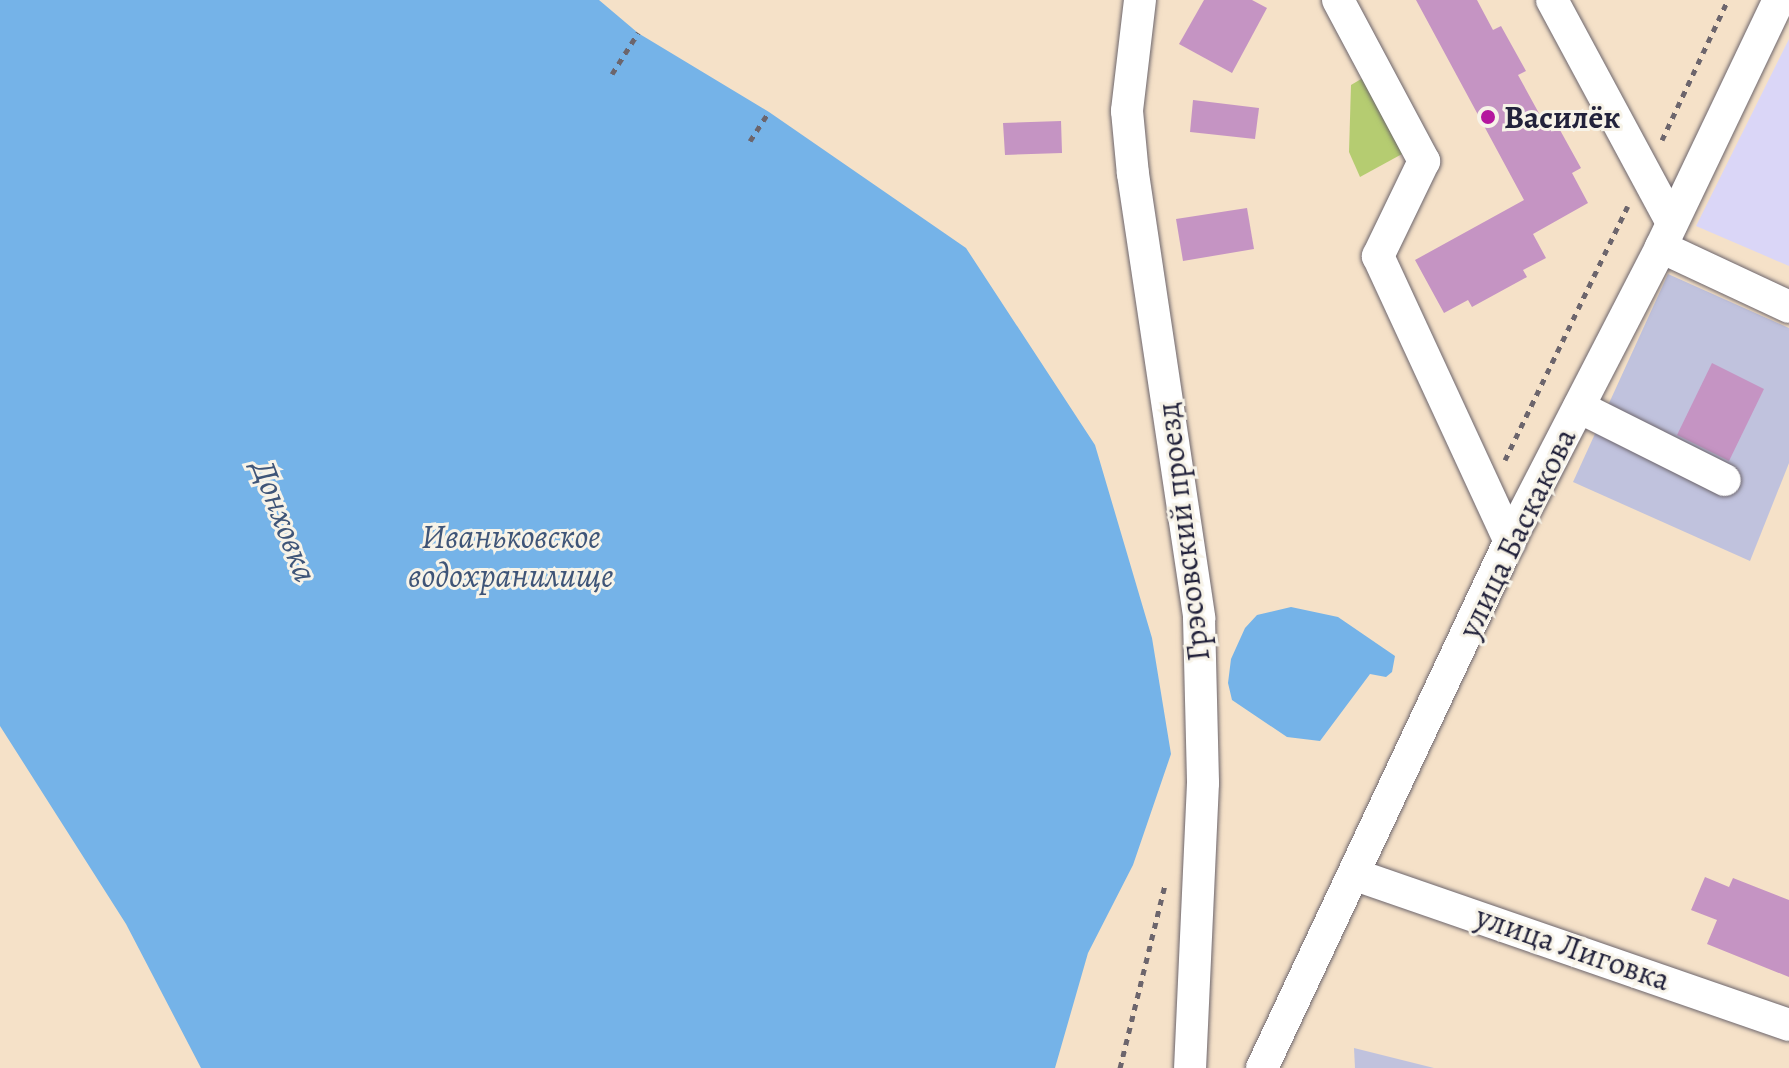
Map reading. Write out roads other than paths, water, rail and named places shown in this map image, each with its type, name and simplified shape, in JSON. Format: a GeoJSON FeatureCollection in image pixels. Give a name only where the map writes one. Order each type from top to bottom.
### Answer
{"type":"FeatureCollection","features":[{"type":"Feature","properties":{"kind":"street","name":"Грэсовский проезд"},"geometry":{"type":"LineString","coordinates":[[1140,0],[1127,111],[1133,174],[1199,618],[1203,783],[1190,1068]]}},
{"type":"Feature","properties":{"kind":"street"},"geometry":{"type":"LineString","coordinates":[[1338,0],[1424,161],[1378,256],[1510,542]]}},
{"type":"Feature","properties":{"kind":"street"},"geometry":{"type":"LineString","coordinates":[[1552,0],[1646,175],[1667,235],[1789,307]]}},
{"type":"Feature","properties":{"kind":"street","name":"улица Баскакова"},"geometry":{"type":"LineString","coordinates":[[1262,1068],[1356,875],[1510,542],[1667,235],[1779,0]]}},
{"type":"Feature","properties":{"kind":"street"},"geometry":{"type":"LineString","coordinates":[[1579,407],[1725,480]]}},
{"type":"Feature","properties":{"kind":"street","name":"улица Лиговка"},"geometry":{"type":"LineString","coordinates":[[1356,875],[1789,1025]]}},
{"type":"Feature","properties":{"kind":"water","name":"Иваньковское водохранилище"},"geometry":{"type":"Polygon","coordinates":[[[0,0],[599,0],[638,33],[769,112],[966,248],[1095,445],[1152,638],[1171,754],[1133,865],[1088,953],[1055,1068],[201,1068],[126,924],[0,726],[0,0]]]}},
{"type":"Feature","properties":{"kind":"water"},"geometry":{"type":"Polygon","coordinates":[[[1291,607],[1338,617],[1395,656],[1392,672],[1386,677],[1370,674],[1320,741],[1287,737],[1232,700],[1228,683],[1231,659],[1245,628],[1257,615],[1291,607]]]}},
{"type":"Feature","properties":{"kind":"place","name":"Василёк"},"geometry":{"type":"Point","coordinates":[1488,117]}},
{"type":"Feature","properties":{"kind":"water label","name":"Донховка"},"geometry":{"type":"Point","coordinates":[285,521]}}]}
